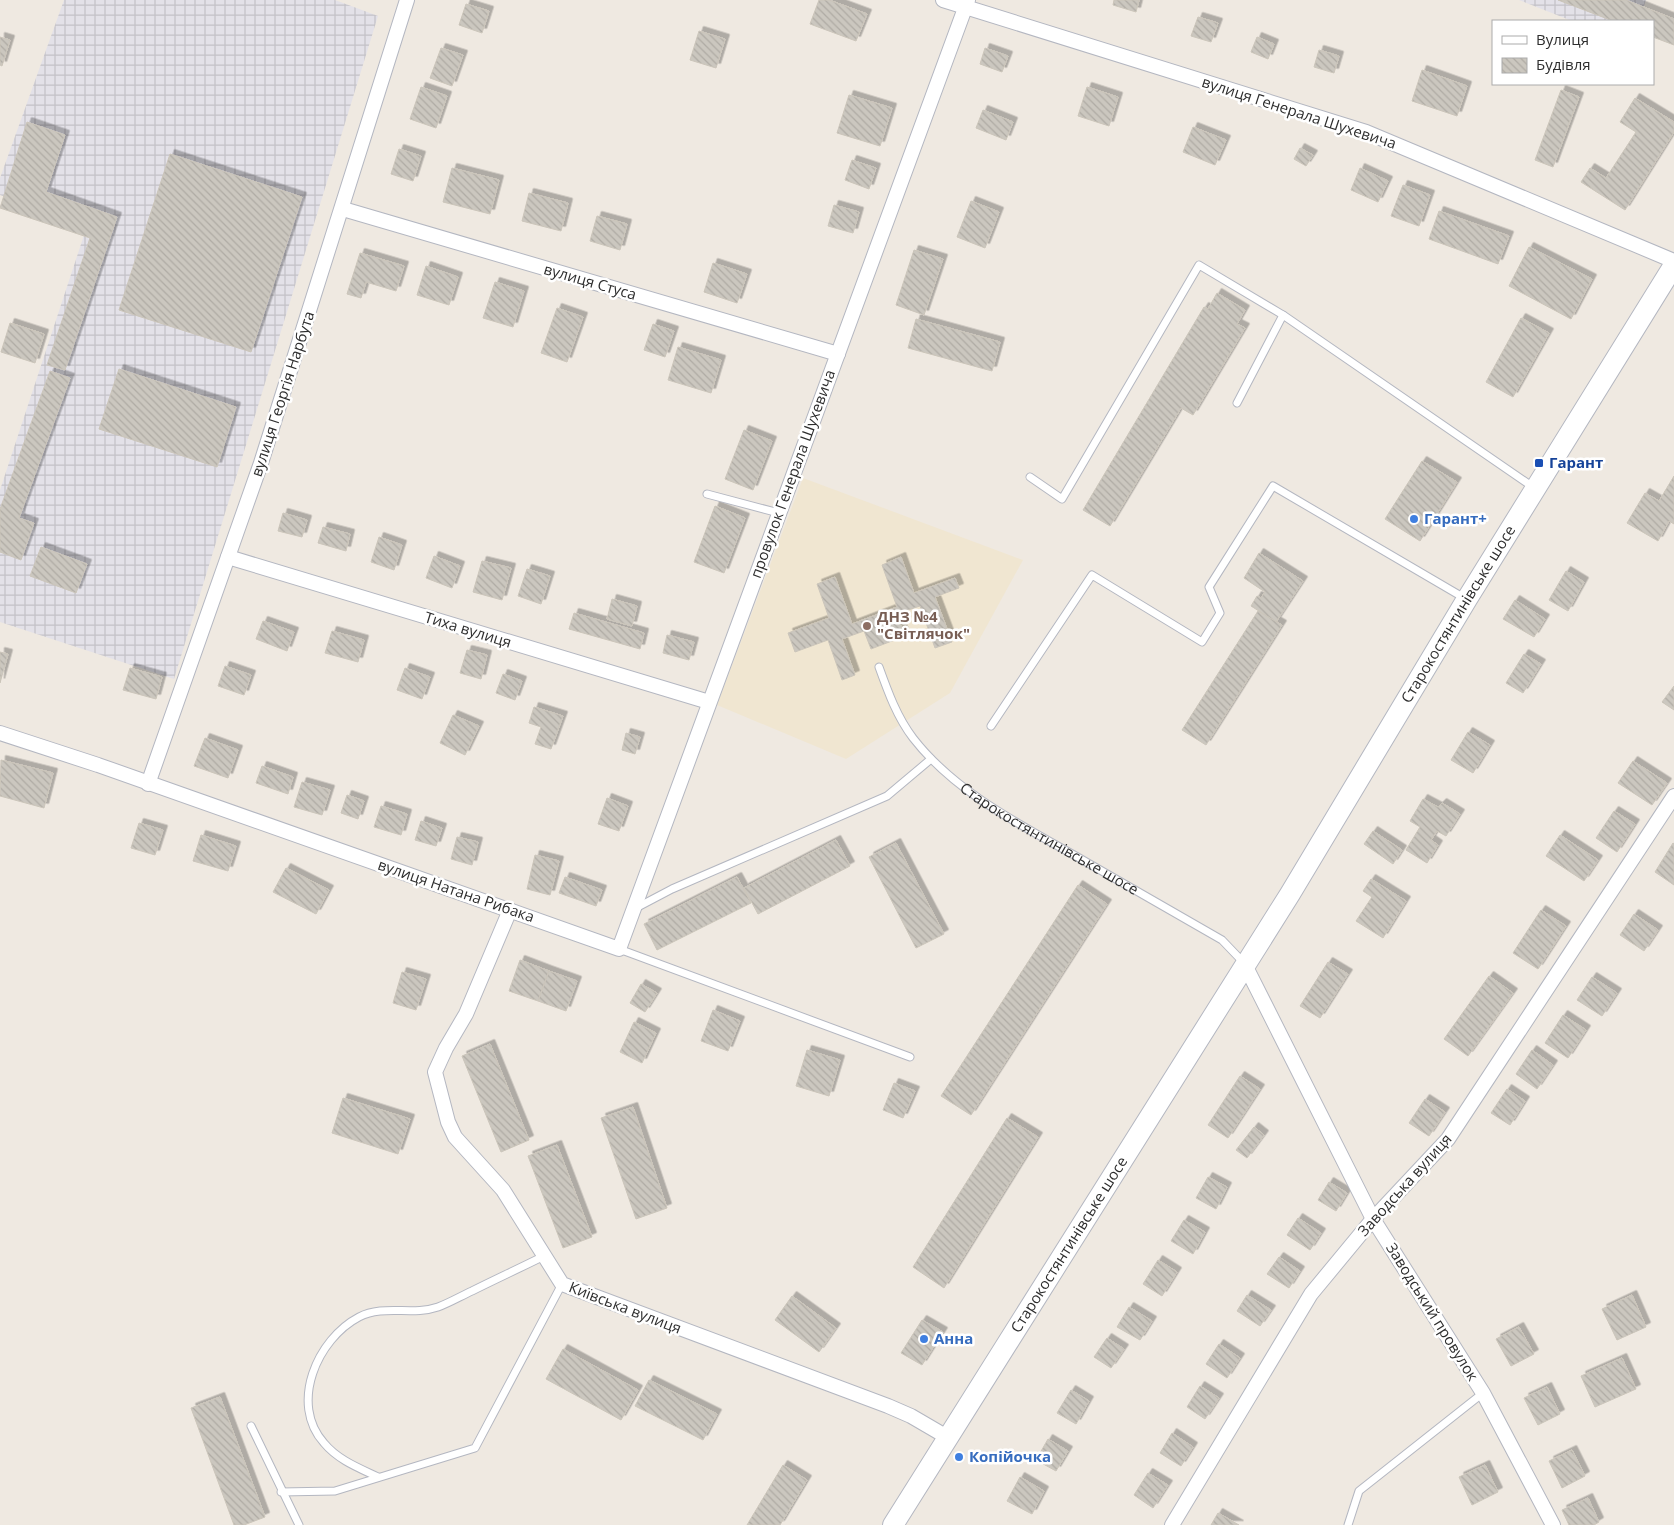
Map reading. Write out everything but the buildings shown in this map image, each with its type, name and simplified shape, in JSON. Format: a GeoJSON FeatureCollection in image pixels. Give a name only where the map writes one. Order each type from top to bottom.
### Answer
{"type":"FeatureCollection","features":[{"type":"Feature","properties":{"kind":"main road","name":"Старокостянтинівське шосе"},"geometry":{"type":"LineString","coordinates":[[894,1525],[947,1437],[1245,965],[1467,599],[1674,265]]}},
{"type":"Feature","properties":{"kind":"street","name":"вулиця Георгія Нарбута"},"geometry":{"type":"LineString","coordinates":[[148,784],[261,463],[407,0]]}},
{"type":"Feature","properties":{"kind":"street","name":"вулиця Генерала Шухевича"},"geometry":{"type":"LineString","coordinates":[[943,0],[967,4],[1366,132],[1674,260]]}},
{"type":"Feature","properties":{"kind":"street","name":"провулок Генерала Шухевича"},"geometry":{"type":"LineString","coordinates":[[619,948],[967,4]]}},
{"type":"Feature","properties":{"kind":"street","name":"вулиця Стуса"},"geometry":{"type":"LineString","coordinates":[[342,209],[838,354]]}},
{"type":"Feature","properties":{"kind":"street","name":"Тиха вулиця"},"geometry":{"type":"LineString","coordinates":[[228,557],[709,702]]}},
{"type":"Feature","properties":{"kind":"street","name":"вулиця Натана Рибака"},"geometry":{"type":"LineString","coordinates":[[0,733],[98,765],[619,948]]}},
{"type":"Feature","properties":{"kind":"street","name":"Заводська вулиця"},"geometry":{"type":"LineString","coordinates":[[1172,1525],[1311,1294],[1373,1219],[1448,1138],[1674,796]]}},
{"type":"Feature","properties":{"kind":"street","name":"Київська вулиця"},"geometry":{"type":"LineString","coordinates":[[510,910],[466,1014],[446,1048],[435,1072],[448,1122],[455,1137],[503,1190],[562,1284],[888,1406],[911,1416],[947,1437]]}},
{"type":"Feature","properties":{"kind":"street","name":"Заводський провулок"},"geometry":{"type":"LineString","coordinates":[[1245,965],[1373,1219],[1482,1394],[1553,1525]]}},
{"type":"Feature","properties":{"kind":"lane"},"geometry":{"type":"LineString","coordinates":[[1030,477],[1062,499],[1199,265],[1283,315],[1535,489]]}},
{"type":"Feature","properties":{"kind":"lane"},"geometry":{"type":"LineString","coordinates":[[1237,402],[1283,315]]}},
{"type":"Feature","properties":{"kind":"lane"},"geometry":{"type":"LineString","coordinates":[[991,726],[1092,576],[1202,642],[1220,613],[1209,588],[1273,486],[1467,599]]}},
{"type":"Feature","properties":{"kind":"lane"},"geometry":{"type":"LineString","coordinates":[[707,494],[779,513]]}},
{"type":"Feature","properties":{"kind":"lane","name":"Старокостянтинівське шосе"},"geometry":{"type":"LineString","coordinates":[[879,667],[900,719],[931,759],[956,781],[989,805],[1222,940],[1245,965]]}},
{"type":"Feature","properties":{"kind":"lane"},"geometry":{"type":"LineString","coordinates":[[633,910],[672,889],[887,796],[931,759]]}},
{"type":"Feature","properties":{"kind":"lane","name":"вулиця Натана Рибака"},"geometry":{"type":"LineString","coordinates":[[619,948],[910,1057]]}},
{"type":"Feature","properties":{"kind":"lane"},"geometry":{"type":"LineString","coordinates":[[378,1477],[340,1458],[323,1442],[313,1426],[308,1407],[309,1384],[318,1359],[335,1337],[359,1317],[381,1310],[417,1312],[438,1307],[544,1256]]}},
{"type":"Feature","properties":{"kind":"lane"},"geometry":{"type":"LineString","coordinates":[[281,1492],[335,1491],[475,1448],[562,1284]]}},
{"type":"Feature","properties":{"kind":"lane"},"geometry":{"type":"LineString","coordinates":[[1348,1525],[1359,1491],[1482,1394]]}},
{"type":"Feature","properties":{"kind":"lane"},"geometry":{"type":"LineString","coordinates":[[251,1426],[281,1492],[299,1525]]}},
{"type":"Feature","properties":{"kind":"shaded area"},"geometry":{"type":"Polygon","coordinates":[[[64,0],[335,0],[378,16],[174,679],[0,622],[0,490],[87,226],[0,195],[0,178],[64,0]]]}},
{"type":"Feature","properties":{"kind":"shaded area"},"geometry":{"type":"Polygon","coordinates":[[[1519,0],[1646,0],[1639,20],[1569,20],[1519,0]]]}},
{"type":"Feature","properties":{"kind":"shaded area","name":"ДНЗ №4 \"Світлячок\""},"geometry":{"type":"Polygon","coordinates":[[[803,478],[1023,560],[950,693],[846,759],[717,705],[803,478]]]}},
{"type":"Feature","properties":{"kind":"place","name":"Гарант"},"geometry":{"type":"Point","coordinates":[1539,463]}},
{"type":"Feature","properties":{"kind":"place","name":"Гарант+"},"geometry":{"type":"Point","coordinates":[1414,519]}},
{"type":"Feature","properties":{"kind":"place","name":"ДНЗ №4 \"Світлячок\""},"geometry":{"type":"Point","coordinates":[867,626]}},
{"type":"Feature","properties":{"kind":"place","name":"Анна"},"geometry":{"type":"Point","coordinates":[924,1339]}},
{"type":"Feature","properties":{"kind":"place","name":"Копійочка"},"geometry":{"type":"Point","coordinates":[959,1457]}}]}
